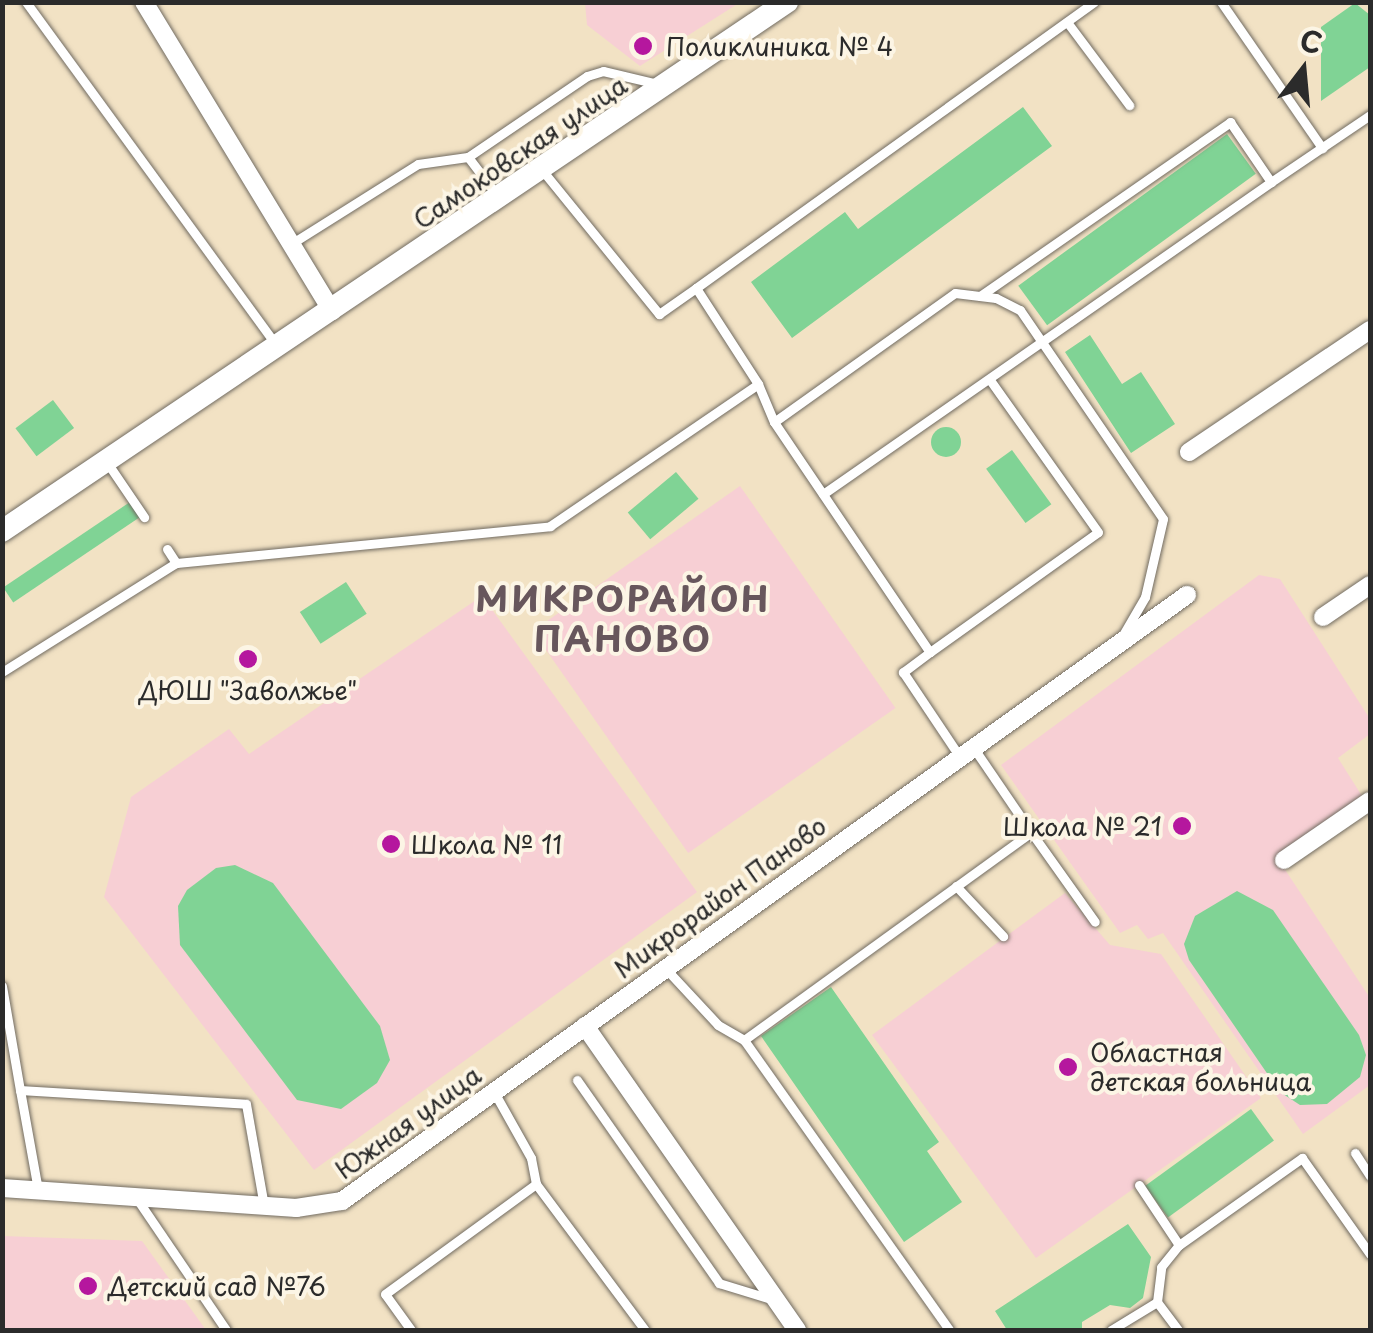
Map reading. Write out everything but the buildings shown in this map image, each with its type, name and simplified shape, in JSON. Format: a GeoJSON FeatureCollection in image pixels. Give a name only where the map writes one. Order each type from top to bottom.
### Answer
{"type":"FeatureCollection","features":[{"type":"Feature","properties":{"kind":"street"},"geometry":{"type":"LineString","coordinates":[[144,2],[294,242],[332,311]]}},
{"type":"Feature","properties":{"kind":"street","name":"Самоковская улица"},"geometry":{"type":"LineString","coordinates":[[2,531],[787,2]]}},
{"type":"Feature","properties":{"kind":"street"},"geometry":{"type":"LineString","coordinates":[[1188,452],[1370,330]]}},
{"type":"Feature","properties":{"kind":"street"},"geometry":{"type":"LineString","coordinates":[[1323,617],[1370,585]]}},
{"type":"Feature","properties":{"kind":"street","name":"Микрорайон Паново"},"geometry":{"type":"LineString","coordinates":[[584,1026],[1187,595]]}},
{"type":"Feature","properties":{"kind":"street"},"geometry":{"type":"LineString","coordinates":[[1284,860],[1370,800]]}},
{"type":"Feature","properties":{"kind":"street"},"geometry":{"type":"LineString","coordinates":[[584,1026],[797,1330]]}},
{"type":"Feature","properties":{"kind":"street","name":"Южная улица"},"geometry":{"type":"LineString","coordinates":[[2,1188],[264,1206],[342,1200],[584,1026]]}},
{"type":"Feature","properties":{"kind":"lane"},"geometry":{"type":"LineString","coordinates":[[26,2],[277,346]]}},
{"type":"Feature","properties":{"kind":"lane"},"geometry":{"type":"LineString","coordinates":[[542,170],[660,314],[1094,2]]}},
{"type":"Feature","properties":{"kind":"lane"},"geometry":{"type":"LineString","coordinates":[[1221,2],[1322,148]]}},
{"type":"Feature","properties":{"kind":"lane"},"geometry":{"type":"LineString","coordinates":[[1067,22],[1129,105]]}},
{"type":"Feature","properties":{"kind":"lane"},"geometry":{"type":"LineString","coordinates":[[294,242],[418,164],[468,158],[587,76],[603,71],[666,86]]}},
{"type":"Feature","properties":{"kind":"lane"},"geometry":{"type":"LineString","coordinates":[[823,494],[1370,115]]}},
{"type":"Feature","properties":{"kind":"lane"},"geometry":{"type":"LineString","coordinates":[[980,296],[1230,122],[1271,182]]}},
{"type":"Feature","properties":{"kind":"lane"},"geometry":{"type":"LineString","coordinates":[[468,158],[500,198]]}},
{"type":"Feature","properties":{"kind":"lane"},"geometry":{"type":"LineString","coordinates":[[696,288],[758,384],[774,422],[930,652]]}},
{"type":"Feature","properties":{"kind":"lane"},"geometry":{"type":"LineString","coordinates":[[774,422],[955,293],[980,296],[1020,310],[1163,519],[1144,597],[1116,646]]}},
{"type":"Feature","properties":{"kind":"lane"},"geometry":{"type":"LineString","coordinates":[[990,380],[1098,532],[903,672],[1030,832],[1095,922]]}},
{"type":"Feature","properties":{"kind":"lane"},"geometry":{"type":"LineString","coordinates":[[2,672],[176,563],[550,526],[758,384]]}},
{"type":"Feature","properties":{"kind":"lane"},"geometry":{"type":"LineString","coordinates":[[106,461],[144,517]]}},
{"type":"Feature","properties":{"kind":"lane"},"geometry":{"type":"LineString","coordinates":[[166,550],[176,563]]}},
{"type":"Feature","properties":{"kind":"lane"},"geometry":{"type":"LineString","coordinates":[[744,1040],[1030,832]]}},
{"type":"Feature","properties":{"kind":"lane"},"geometry":{"type":"LineString","coordinates":[[956,886],[1002,936]]}},
{"type":"Feature","properties":{"kind":"lane"},"geometry":{"type":"LineString","coordinates":[[664,966],[718,1024],[744,1040],[950,1330]]}},
{"type":"Feature","properties":{"kind":"lane"},"geometry":{"type":"LineString","coordinates":[[2,986],[38,1190]]}},
{"type":"Feature","properties":{"kind":"lane"},"geometry":{"type":"LineString","coordinates":[[577,1080],[719,1283],[776,1300]]}},
{"type":"Feature","properties":{"kind":"lane"},"geometry":{"type":"LineString","coordinates":[[20,1090],[246,1104],[264,1206]]}},
{"type":"Feature","properties":{"kind":"lane"},"geometry":{"type":"LineString","coordinates":[[494,1092],[531,1158],[536,1184],[645,1330]]}},
{"type":"Feature","properties":{"kind":"lane"},"geometry":{"type":"LineString","coordinates":[[1355,1153],[1370,1176]]}},
{"type":"Feature","properties":{"kind":"lane"},"geometry":{"type":"LineString","coordinates":[[1178,1330],[1157,1302],[1161,1267],[1179,1245],[1302,1158],[1370,1254]]}},
{"type":"Feature","properties":{"kind":"lane"},"geometry":{"type":"LineString","coordinates":[[411,1330],[384,1294],[536,1184]]}},
{"type":"Feature","properties":{"kind":"lane"},"geometry":{"type":"LineString","coordinates":[[1139,1185],[1179,1245]]}},
{"type":"Feature","properties":{"kind":"lane"},"geometry":{"type":"LineString","coordinates":[[135,1196],[226,1330]]}},
{"type":"Feature","properties":{"kind":"lane"},"geometry":{"type":"LineString","coordinates":[[1111,1330],[1157,1302]]}},
{"type":"Feature","properties":{"kind":"shaded area","name":"Поликлиника № 4"},"geometry":{"type":"Polygon","coordinates":[[[585,2],[739,3],[640,66],[587,25],[585,2]]]}},
{"type":"Feature","properties":{"kind":"shaded area"},"geometry":{"type":"Polygon","coordinates":[[[740,486],[895,708],[688,853],[533,631],[740,486]]]}},
{"type":"Feature","properties":{"kind":"shaded area","name":"Школа № 21"},"geometry":{"type":"Polygon","coordinates":[[[1259,575],[1280,579],[1370,719],[1370,734],[1338,758],[1362,796],[1276,856],[1370,998],[1370,1085],[1303,1134],[1163,933],[1148,939],[1137,925],[1120,933],[1001,765],[1259,575]]]}},
{"type":"Feature","properties":{"kind":"shaded area","name":"Школа № 11"},"geometry":{"type":"Polygon","coordinates":[[[482,596],[697,892],[314,1170],[104,897],[131,797],[229,729],[249,754],[482,596]]]}},
{"type":"Feature","properties":{"kind":"shaded area","name":"Областная детская больница"},"geometry":{"type":"Polygon","coordinates":[[[1065,893],[1110,945],[1161,954],[1261,1098],[1036,1258],[872,1035],[1065,893]]]}},
{"type":"Feature","properties":{"kind":"shaded area","name":"Детский сад №76"},"geometry":{"type":"Polygon","coordinates":[[[3,1236],[142,1241],[206,1330],[3,1330],[3,1236]]]}},
{"type":"Feature","properties":{"kind":"green space"},"geometry":{"type":"Polygon","coordinates":[[[1355,3],[1370,15],[1370,67],[1321,101],[1321,27],[1355,3]]]}},
{"type":"Feature","properties":{"kind":"green space"},"geometry":{"type":"Polygon","coordinates":[[[1023,107],[1052,146],[792,338],[751,282],[845,212],[858,229],[1023,107]]]}},
{"type":"Feature","properties":{"kind":"green space"},"geometry":{"type":"Polygon","coordinates":[[[1227,134],[1256,174],[1047,325],[1018,286],[1227,134]]]}},
{"type":"Feature","properties":{"kind":"green space"},"geometry":{"type":"Polygon","coordinates":[[[1090,335],[1122,384],[1141,372],[1175,424],[1131,453],[1065,352],[1090,335]]]}},
{"type":"Feature","properties":{"kind":"green space"},"geometry":{"type":"Polygon","coordinates":[[[53,400],[74,428],[37,456],[15,428],[53,400]]]}},
{"type":"Feature","properties":{"kind":"green space"},"geometry":{"type":"Polygon","coordinates":[[[946,427],[957,431],[961,442],[957,453],[946,457],[935,453],[931,442],[935,431],[946,427]]]}},
{"type":"Feature","properties":{"kind":"green space"},"geometry":{"type":"Polygon","coordinates":[[[1012,450],[1051,504],[1025,523],[986,469],[1012,450]]]}},
{"type":"Feature","properties":{"kind":"green space"},"geometry":{"type":"Polygon","coordinates":[[[676,472],[698,499],[650,539],[628,512],[676,472]]]}},
{"type":"Feature","properties":{"kind":"green space"},"geometry":{"type":"Polygon","coordinates":[[[130,502],[140,517],[13,602],[3,588],[130,502]]]}},
{"type":"Feature","properties":{"kind":"green space"},"geometry":{"type":"Polygon","coordinates":[[[346,582],[367,614],[321,644],[300,612],[346,582]]]}},
{"type":"Feature","properties":{"kind":"green space"},"geometry":{"type":"Polygon","coordinates":[[[235,865],[273,883],[380,1026],[390,1060],[377,1083],[341,1109],[297,1100],[180,945],[178,906],[187,890],[216,868],[235,865]]]}},
{"type":"Feature","properties":{"kind":"green space"},"geometry":{"type":"Polygon","coordinates":[[[1237,891],[1273,910],[1359,1035],[1366,1055],[1360,1077],[1327,1104],[1300,1105],[1280,1092],[1189,960],[1184,944],[1195,916],[1237,891]]]}},
{"type":"Feature","properties":{"kind":"green space"},"geometry":{"type":"Polygon","coordinates":[[[831,987],[939,1142],[927,1151],[962,1202],[904,1242],[761,1036],[831,987]]]}},
{"type":"Feature","properties":{"kind":"green space"},"geometry":{"type":"Polygon","coordinates":[[[1251,1109],[1274,1141],[1168,1218],[1145,1186],[1251,1109]]]}},
{"type":"Feature","properties":{"kind":"green space"},"geometry":{"type":"Polygon","coordinates":[[[1128,1224],[1151,1257],[1143,1298],[1130,1308],[1110,1305],[1082,1322],[1082,1330],[1007,1330],[995,1311],[1128,1224]]]}},
{"type":"Feature","properties":{"kind":"place","name":"Поликлиника № 4"},"geometry":{"type":"Point","coordinates":[643,46]}},
{"type":"Feature","properties":{"kind":"place","name":"ДЮШ \"Заволжье\""},"geometry":{"type":"Point","coordinates":[248,659]}},
{"type":"Feature","properties":{"kind":"place","name":"Школа № 21"},"geometry":{"type":"Point","coordinates":[1182,826]}},
{"type":"Feature","properties":{"kind":"place","name":"Школа № 11"},"geometry":{"type":"Point","coordinates":[391,844]}},
{"type":"Feature","properties":{"kind":"place","name":"Областная детская больница"},"geometry":{"type":"Point","coordinates":[1068,1067]}},
{"type":"Feature","properties":{"kind":"place","name":"Детский сад №76"},"geometry":{"type":"Point","coordinates":[88,1286]}},
{"type":"Feature","properties":{"kind":"district","name":"МИКРОРАЙОН ПАНОВО"},"geometry":{"type":"Point","coordinates":[623,618]}}]}
